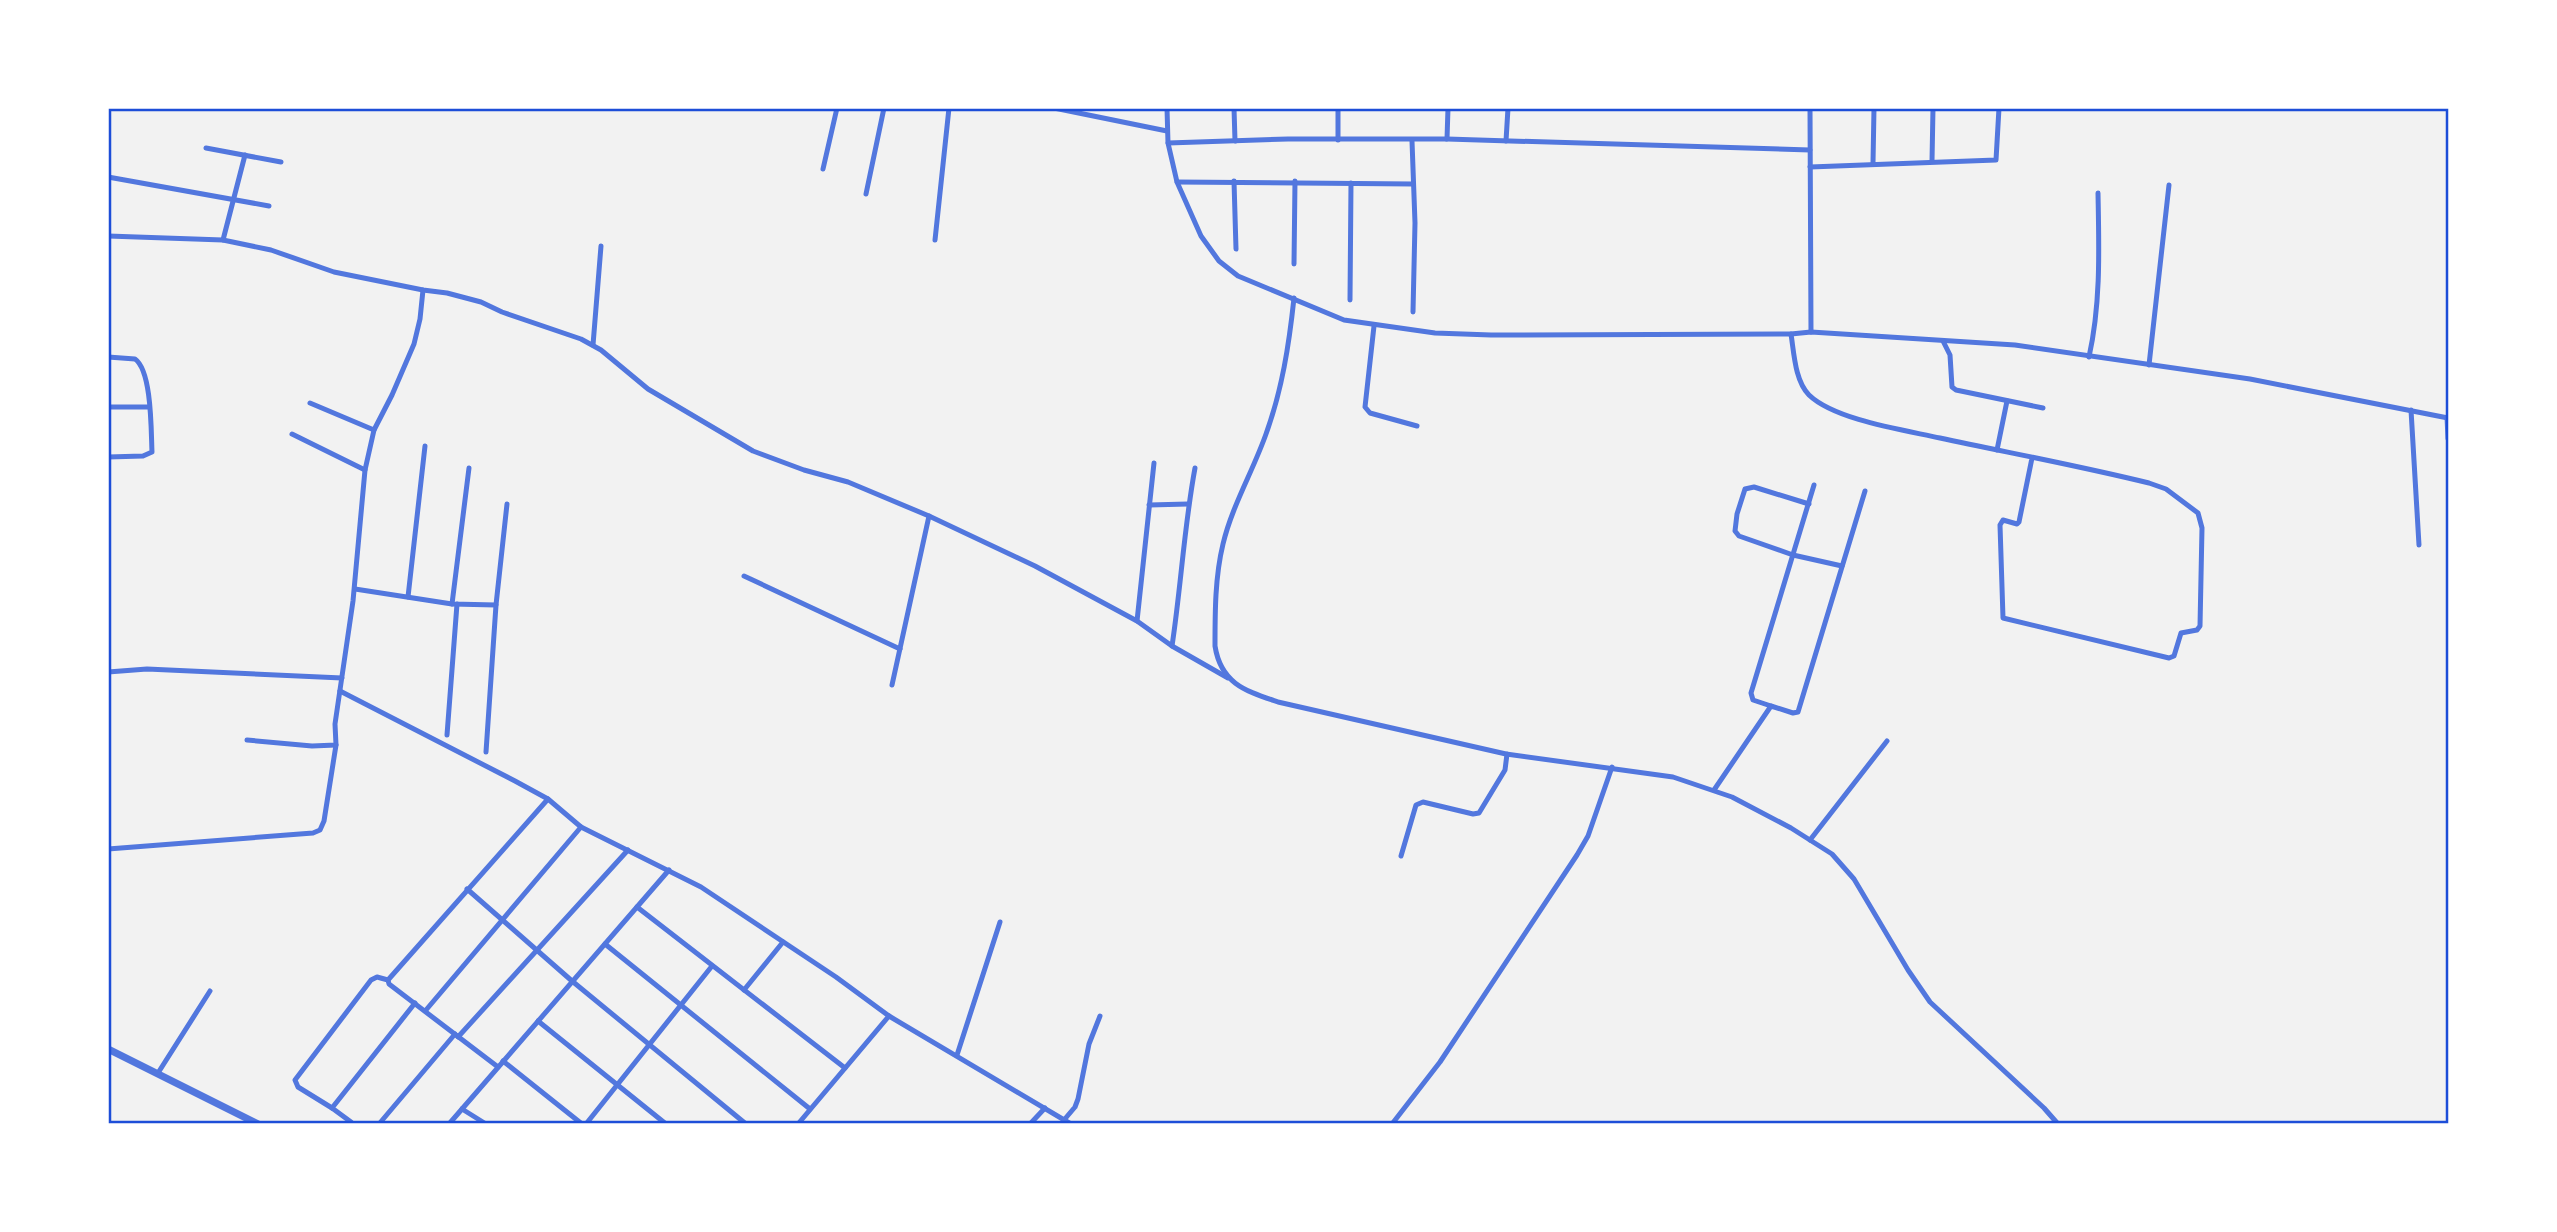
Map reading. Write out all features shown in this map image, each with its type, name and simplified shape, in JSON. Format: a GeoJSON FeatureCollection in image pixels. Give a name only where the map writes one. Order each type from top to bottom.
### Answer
{"type":"FeatureCollection","features":[{"type":"Feature","properties":{"kind":"street"},"geometry":{"type":"LineString","coordinates":[[823,169],[837,108]]}},
{"type":"Feature","properties":{"kind":"street"},"geometry":{"type":"LineString","coordinates":[[866,194],[884,108]]}},
{"type":"Feature","properties":{"kind":"street"},"geometry":{"type":"LineString","coordinates":[[935,240],[948,108]]}},
{"type":"Feature","properties":{"kind":"street"},"geometry":{"type":"LineString","coordinates":[[1054,108],[1167,131]]}},
{"type":"Feature","properties":{"kind":"street"},"geometry":{"type":"LineString","coordinates":[[1167,108],[1168,143],[1177,181],[1201,236],[1219,261],[1238,276],[1344,320],[1435,333],[1491,335],[1811,332],[2015,345],[2250,379],[2448,417],[2448,439]]}},
{"type":"Feature","properties":{"kind":"street"},"geometry":{"type":"LineString","coordinates":[[1234,108],[1235,141]]}},
{"type":"Feature","properties":{"kind":"street"},"geometry":{"type":"LineString","coordinates":[[1338,108],[1338,140]]}},
{"type":"Feature","properties":{"kind":"street"},"geometry":{"type":"LineString","coordinates":[[1447,139],[1448,108]]}},
{"type":"Feature","properties":{"kind":"street"},"geometry":{"type":"LineString","coordinates":[[1506,141],[1508,108]]}},
{"type":"Feature","properties":{"kind":"street"},"geometry":{"type":"LineString","coordinates":[[1810,108],[1811,332]]}},
{"type":"Feature","properties":{"kind":"street"},"geometry":{"type":"LineString","coordinates":[[1873,163],[1874,108]]}},
{"type":"Feature","properties":{"kind":"street"},"geometry":{"type":"LineString","coordinates":[[1932,161],[1933,108]]}},
{"type":"Feature","properties":{"kind":"street"},"geometry":{"type":"LineString","coordinates":[[1810,167],[1996,160],[1999,108]]}},
{"type":"Feature","properties":{"kind":"street"},"geometry":{"type":"LineString","coordinates":[[1168,143],[1447,139],[1810,150]]}},
{"type":"Feature","properties":{"kind":"street"},"geometry":{"type":"LineString","coordinates":[[1412,141],[1415,223],[1413,312]]}},
{"type":"Feature","properties":{"kind":"street"},"geometry":{"type":"LineString","coordinates":[[206,148],[281,162]]}},
{"type":"Feature","properties":{"kind":"street"},"geometry":{"type":"LineString","coordinates":[[223,240],[245,155]]}},
{"type":"Feature","properties":{"kind":"street"},"geometry":{"type":"LineString","coordinates":[[108,177],[269,206]]}},
{"type":"Feature","properties":{"kind":"street"},"geometry":{"type":"LineString","coordinates":[[1177,181],[1413,184]]}},
{"type":"Feature","properties":{"kind":"street"},"geometry":{"type":"LineString","coordinates":[[1234,181],[1236,249]]}},
{"type":"Feature","properties":{"kind":"street"},"geometry":{"type":"LineString","coordinates":[[1294,264],[1295,181]]}},
{"type":"Feature","properties":{"kind":"street"},"geometry":{"type":"LineString","coordinates":[[1350,300],[1351,183]]}},
{"type":"Feature","properties":{"kind":"street"},"geometry":{"type":"LineString","coordinates":[[2149,365],[2169,185]]}},
{"type":"Feature","properties":{"kind":"street"},"geometry":{"type":"LineString","coordinates":[[2089,356],[2094,332],[2100,261],[2098,193]]}},
{"type":"Feature","properties":{"kind":"street"},"geometry":{"type":"LineString","coordinates":[[108,236],[223,240],[271,250],[334,272],[481,302],[593,345],[648,389],[752,451],[804,470],[848,482],[929,516],[1035,566],[1137,621],[1242,689],[1278,702],[1507,754],[1665,775],[1714,790],[1752,807],[1832,854],[1854,879],[1930,1002],[2058,1124]]}},
{"type":"Feature","properties":{"kind":"street"},"geometry":{"type":"LineString","coordinates":[[593,345],[601,246]]}},
{"type":"Feature","properties":{"kind":"street"},"geometry":{"type":"LineString","coordinates":[[108,849],[313,833],[320,830],[324,821],[336,745],[335,724],[355,589],[365,470],[374,430],[414,344],[423,290]]}},
{"type":"Feature","properties":{"kind":"street"},"geometry":{"type":"LineString","coordinates":[[1228,678],[1215,646],[1217,585],[1221,557],[1236,506],[1266,433],[1276,399],[1288,354],[1294,298]]}},
{"type":"Feature","properties":{"kind":"street"},"geometry":{"type":"LineString","coordinates":[[1374,326],[1365,407],[1370,413],[1417,426]]}},
{"type":"Feature","properties":{"kind":"street"},"geometry":{"type":"LineString","coordinates":[[1791,334],[1798,375],[1806,393],[1821,405],[1867,421],[2158,486],[2198,513],[2202,528],[2200,626],[2197,630],[2181,633],[2174,656],[2169,658],[2003,618],[2000,525],[2003,520],[2019,522],[2032,458]]}},
{"type":"Feature","properties":{"kind":"street"},"geometry":{"type":"LineString","coordinates":[[1943,341],[1950,355],[1952,387],[1964,393],[2043,408]]}},
{"type":"Feature","properties":{"kind":"street"},"geometry":{"type":"LineString","coordinates":[[108,357],[130,358],[140,362],[145,373],[152,452],[143,456],[108,457]]}},
{"type":"Feature","properties":{"kind":"street"},"geometry":{"type":"LineString","coordinates":[[1997,450],[2007,401]]}},
{"type":"Feature","properties":{"kind":"street"},"geometry":{"type":"LineString","coordinates":[[310,403],[374,430]]}},
{"type":"Feature","properties":{"kind":"street"},"geometry":{"type":"LineString","coordinates":[[108,407],[149,407]]}},
{"type":"Feature","properties":{"kind":"street"},"geometry":{"type":"LineString","coordinates":[[2411,410],[2419,545]]}},
{"type":"Feature","properties":{"kind":"street"},"geometry":{"type":"LineString","coordinates":[[292,434],[365,470]]}},
{"type":"Feature","properties":{"kind":"street"},"geometry":{"type":"LineString","coordinates":[[408,597],[425,446]]}},
{"type":"Feature","properties":{"kind":"street"},"geometry":{"type":"LineString","coordinates":[[1137,621],[1154,463]]}},
{"type":"Feature","properties":{"kind":"street"},"geometry":{"type":"LineString","coordinates":[[447,735],[454,604],[469,468]]}},
{"type":"Feature","properties":{"kind":"street"},"geometry":{"type":"LineString","coordinates":[[1172,646],[1180,600],[1188,504],[1195,468]]}},
{"type":"Feature","properties":{"kind":"street"},"geometry":{"type":"LineString","coordinates":[[1814,485],[1751,693],[1753,700],[1793,713],[1798,712],[1865,491]]}},
{"type":"Feature","properties":{"kind":"street"},"geometry":{"type":"LineString","coordinates":[[1809,504],[1754,486],[1745,489],[1735,531],[1739,536],[1793,555],[1842,566]]}},
{"type":"Feature","properties":{"kind":"street"},"geometry":{"type":"LineString","coordinates":[[486,752],[496,605],[507,504]]}},
{"type":"Feature","properties":{"kind":"street"},"geometry":{"type":"LineString","coordinates":[[1149,505],[1188,504]]}},
{"type":"Feature","properties":{"kind":"street"},"geometry":{"type":"LineString","coordinates":[[892,685],[929,516]]}},
{"type":"Feature","properties":{"kind":"street"},"geometry":{"type":"LineString","coordinates":[[744,576],[900,649]]}},
{"type":"Feature","properties":{"kind":"street"},"geometry":{"type":"LineString","coordinates":[[355,589],[454,604],[496,605]]}},
{"type":"Feature","properties":{"kind":"street"},"geometry":{"type":"LineString","coordinates":[[108,672],[147,669],[342,678]]}},
{"type":"Feature","properties":{"kind":"street"},"geometry":{"type":"LineString","coordinates":[[340,691],[548,799],[581,827],[701,887],[889,1016],[1071,1124]]}},
{"type":"Feature","properties":{"kind":"street"},"geometry":{"type":"LineString","coordinates":[[1714,790],[1770,706]]}},
{"type":"Feature","properties":{"kind":"street"},"geometry":{"type":"LineString","coordinates":[[247,740],[312,746],[336,745]]}},
{"type":"Feature","properties":{"kind":"street"},"geometry":{"type":"LineString","coordinates":[[1811,840],[1886,741]]}},
{"type":"Feature","properties":{"kind":"street"},"geometry":{"type":"LineString","coordinates":[[1401,856],[1418,803],[1479,813],[1505,770],[1507,754]]}},
{"type":"Feature","properties":{"kind":"street"},"geometry":{"type":"LineString","coordinates":[[1392,1124],[1440,1062],[1577,855],[1588,836],[1612,767]]}},
{"type":"Feature","properties":{"kind":"street"},"geometry":{"type":"LineString","coordinates":[[388,980],[548,799]]}},
{"type":"Feature","properties":{"kind":"street"},"geometry":{"type":"LineString","coordinates":[[426,1010],[581,827]]}},
{"type":"Feature","properties":{"kind":"street"},"geometry":{"type":"LineString","coordinates":[[379,1124],[457,1035],[628,850]]}},
{"type":"Feature","properties":{"kind":"street"},"geometry":{"type":"LineString","coordinates":[[449,1124],[669,870]]}},
{"type":"Feature","properties":{"kind":"street"},"geometry":{"type":"LineString","coordinates":[[467,889],[572,981],[746,1124]]}},
{"type":"Feature","properties":{"kind":"street"},"geometry":{"type":"LineString","coordinates":[[637,907],[845,1068]]}},
{"type":"Feature","properties":{"kind":"street"},"geometry":{"type":"LineString","coordinates":[[957,1055],[1000,922]]}},
{"type":"Feature","properties":{"kind":"street"},"geometry":{"type":"LineString","coordinates":[[744,990],[783,942]]}},
{"type":"Feature","properties":{"kind":"street"},"geometry":{"type":"LineString","coordinates":[[605,944],[810,1109]]}},
{"type":"Feature","properties":{"kind":"street"},"geometry":{"type":"LineString","coordinates":[[352,1123],[298,1087],[295,1080],[371,980],[377,977],[388,980],[389,984],[457,1035],[584,1124],[712,966]]}},
{"type":"Feature","properties":{"kind":"street"},"geometry":{"type":"LineString","coordinates":[[158,1073],[210,991]]}},
{"type":"Feature","properties":{"kind":"street"},"geometry":{"type":"LineString","coordinates":[[332,1108],[415,1003]]}},
{"type":"Feature","properties":{"kind":"street"},"geometry":{"type":"LineString","coordinates":[[798,1124],[889,1016]]}},
{"type":"Feature","properties":{"kind":"street"},"geometry":{"type":"LineString","coordinates":[[1064,1120],[1078,1099],[1089,1044],[1100,1016]]}},
{"type":"Feature","properties":{"kind":"street"},"geometry":{"type":"LineString","coordinates":[[538,1021],[666,1124]]}},
{"type":"Feature","properties":{"kind":"street"},"geometry":{"type":"LineString","coordinates":[[108,1049],[258,1124]]}},
{"type":"Feature","properties":{"kind":"street"},"geometry":{"type":"LineString","coordinates":[[1030,1124],[1045,1108]]}},
{"type":"Feature","properties":{"kind":"street"},"geometry":{"type":"LineString","coordinates":[[462,1109],[486,1124]]}}]}
